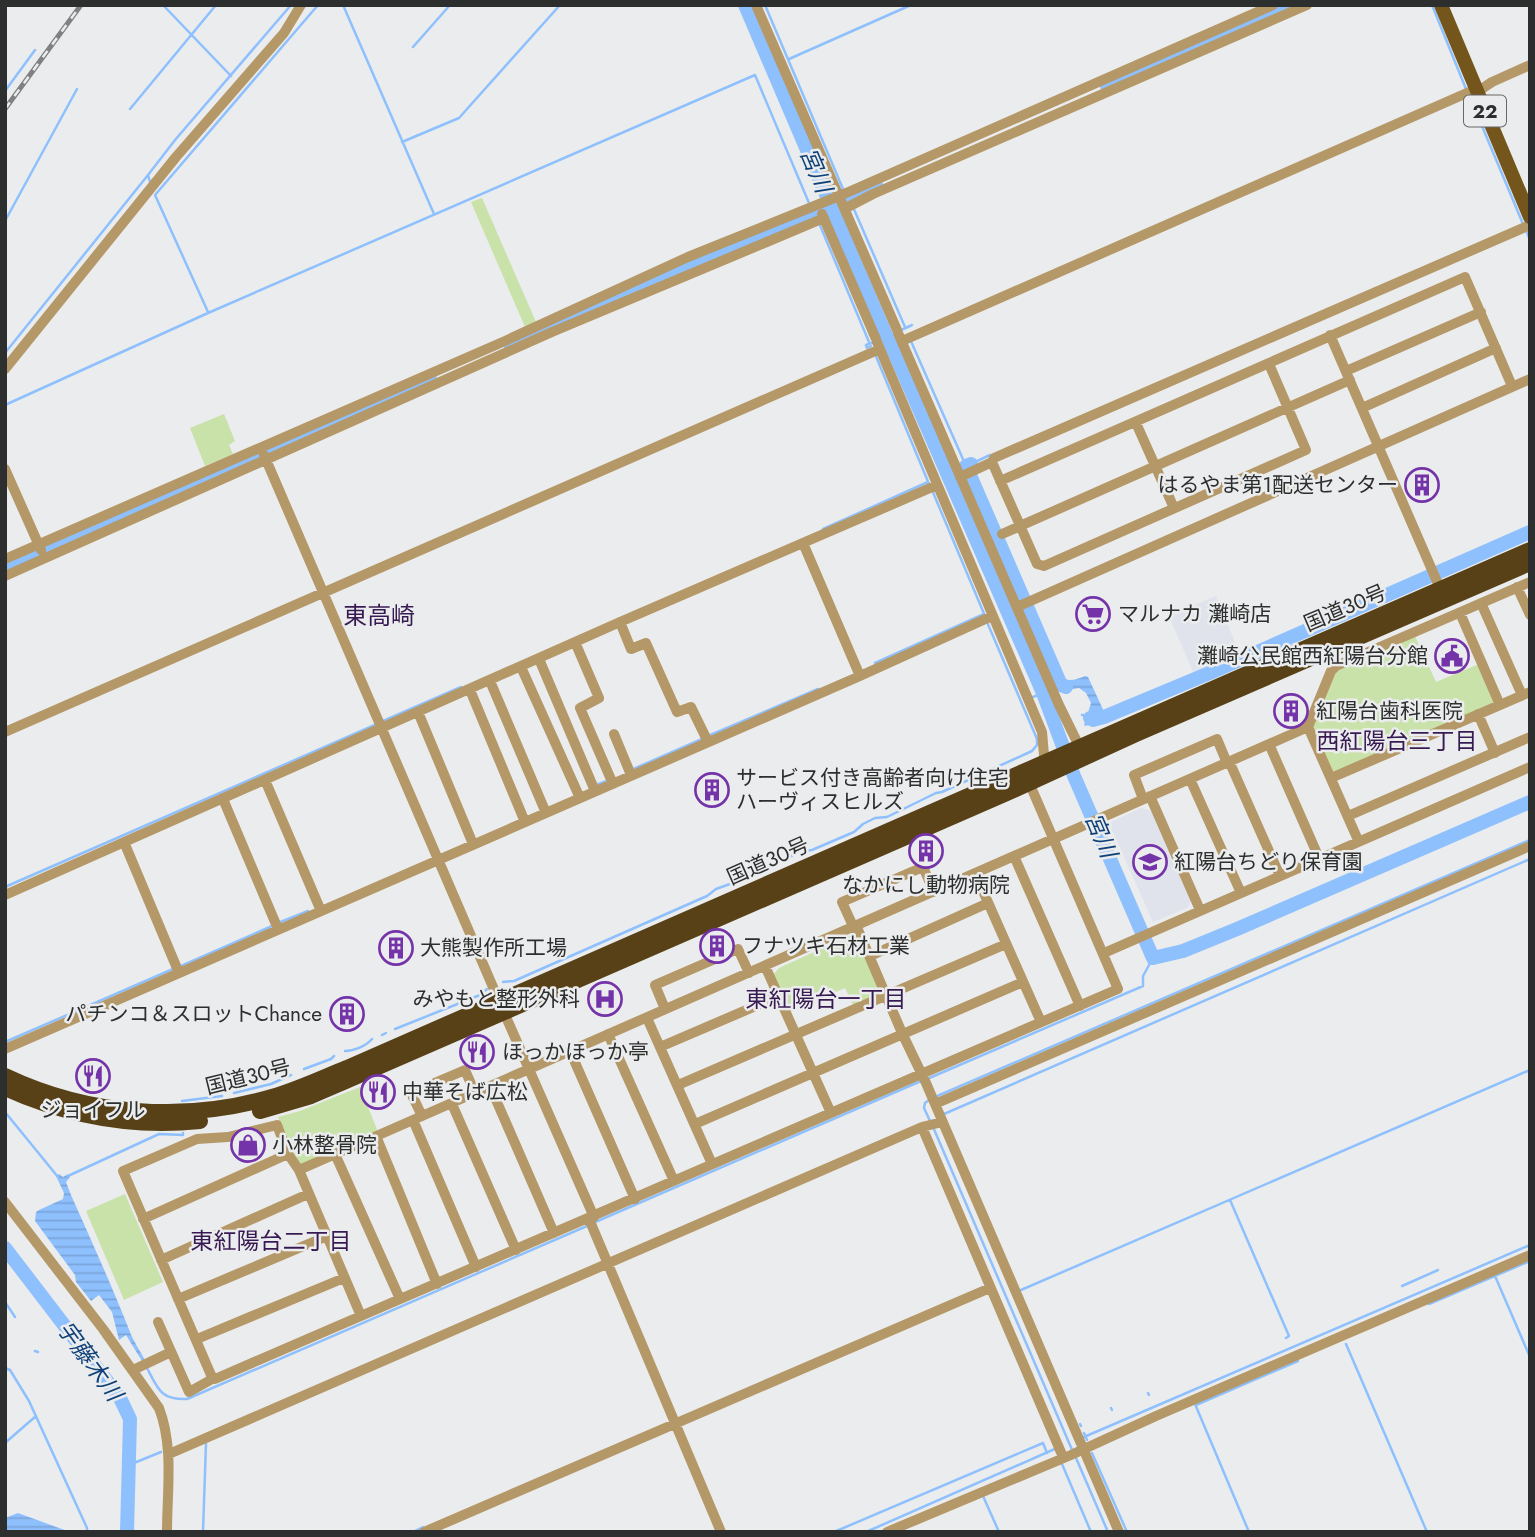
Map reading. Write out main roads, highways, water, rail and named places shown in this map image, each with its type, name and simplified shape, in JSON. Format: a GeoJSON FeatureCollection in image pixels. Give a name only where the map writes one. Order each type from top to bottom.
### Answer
{"type":"FeatureCollection","features":[{"type":"Feature","properties":{"kind":"highway","name":"国道30号"},"geometry":{"type":"LineString","coordinates":[[5,1088],[47,1105],[119,1121],[168,1124],[219,1119],[276,1107],[311,1096],[501,1007],[1080,753],[1438,585],[1530,550]]}},
{"type":"Feature","properties":{"kind":"highway","name":"国道30号"},"geometry":{"type":"LineString","coordinates":[[1438,585],[1530,563]]}},
{"type":"Feature","properties":{"kind":"highway","name":"国道30号"},"geometry":{"type":"LineString","coordinates":[[5,1076],[73,1101],[121,1110],[168,1112],[218,1108],[284,1093],[501,1007]]}},
{"type":"Feature","properties":{"kind":"main road","name":"22"},"geometry":{"type":"LineString","coordinates":[[1441,5],[1472,92],[1527,225]]}},
{"type":"Feature","properties":{"kind":"water"},"geometry":{"type":"Polygon","coordinates":[[[1059,672],[1067,680],[1088,677],[1107,718],[1084,725],[1091,703],[1086,693],[1079,688],[1062,691],[1057,688],[1053,674],[1059,672]]]}},
{"type":"Feature","properties":{"kind":"water"},"geometry":{"type":"Polygon","coordinates":[[[59,1174],[63,1177],[68,1174],[70,1177],[66,1182],[71,1195],[131,1335],[145,1360],[142,1361],[126,1335],[119,1340],[112,1312],[99,1295],[91,1301],[35,1221],[36,1212],[63,1199],[64,1193],[56,1176],[59,1174]]]}},
{"type":"Feature","properties":{"kind":"water"},"geometry":{"type":"Polygon","coordinates":[[[18,1513],[70,1532],[5,1532],[5,1518],[18,1513]]]}},
{"type":"Feature","properties":{"kind":"waterway"},"geometry":{"type":"LineString","coordinates":[[163,5],[231,76]]}},
{"type":"Feature","properties":{"kind":"waterway"},"geometry":{"type":"LineString","coordinates":[[130,109],[216,5]]}},
{"type":"Feature","properties":{"kind":"waterway"},"geometry":{"type":"LineString","coordinates":[[150,182],[148,175],[175,140],[291,5]]}},
{"type":"Feature","properties":{"kind":"waterway"},"geometry":{"type":"LineString","coordinates":[[208,312],[155,195],[318,5]]}},
{"type":"Feature","properties":{"kind":"waterway"},"geometry":{"type":"LineString","coordinates":[[343,5],[434,214]]}},
{"type":"Feature","properties":{"kind":"waterway"},"geometry":{"type":"LineString","coordinates":[[413,47],[450,5]]}},
{"type":"Feature","properties":{"kind":"waterway"},"geometry":{"type":"LineString","coordinates":[[402,142],[459,118],[560,5]]}},
{"type":"Feature","properties":{"kind":"waterway","name":"宮川"},"geometry":{"type":"LineString","coordinates":[[745,5],[886,335]]}},
{"type":"Feature","properties":{"kind":"waterway"},"geometry":{"type":"LineString","coordinates":[[765,5],[843,189]]}},
{"type":"Feature","properties":{"kind":"waterway"},"geometry":{"type":"LineString","coordinates":[[789,59],[911,5]]}},
{"type":"Feature","properties":{"kind":"waterway"},"geometry":{"type":"LineString","coordinates":[[1107,86],[1292,5]]}},
{"type":"Feature","properties":{"kind":"waterway"},"geometry":{"type":"LineString","coordinates":[[1432,5],[1466,89]]}},
{"type":"Feature","properties":{"kind":"waterway"},"geometry":{"type":"LineString","coordinates":[[5,91],[35,50]]}},
{"type":"Feature","properties":{"kind":"waterway"},"geometry":{"type":"LineString","coordinates":[[5,405],[208,313],[755,75],[809,203]]}},
{"type":"Feature","properties":{"kind":"waterway"},"geometry":{"type":"LineString","coordinates":[[5,221],[77,89]]}},
{"type":"Feature","properties":{"kind":"waterway"},"geometry":{"type":"LineString","coordinates":[[1469,95],[1523,224]]}},
{"type":"Feature","properties":{"kind":"waterway"},"geometry":{"type":"LineString","coordinates":[[5,353],[148,175]]}},
{"type":"Feature","properties":{"kind":"waterway"},"geometry":{"type":"LineString","coordinates":[[510,344],[877,187]]}},
{"type":"Feature","properties":{"kind":"waterway"},"geometry":{"type":"LineString","coordinates":[[853,207],[905,327]]}},
{"type":"Feature","properties":{"kind":"waterway"},"geometry":{"type":"LineString","coordinates":[[819,223],[869,342]]}},
{"type":"Feature","properties":{"kind":"waterway"},"geometry":{"type":"LineString","coordinates":[[1526,230],[1530,240]]}},
{"type":"Feature","properties":{"kind":"waterway"},"geometry":{"type":"LineString","coordinates":[[899,331],[912,325]]}},
{"type":"Feature","properties":{"kind":"waterway","name":"宮川"},"geometry":{"type":"LineString","coordinates":[[880,339],[893,334]]}},
{"type":"Feature","properties":{"kind":"waterway","name":"宮川"},"geometry":{"type":"LineString","coordinates":[[888,338],[1043,693],[1074,776],[1153,958],[1183,951],[1237,929],[1530,802]]}},
{"type":"Feature","properties":{"kind":"waterway"},"geometry":{"type":"LineString","coordinates":[[910,339],[966,466]]}},
{"type":"Feature","properties":{"kind":"waterway"},"geometry":{"type":"LineString","coordinates":[[871,346],[867,348],[866,345],[874,342]]}},
{"type":"Feature","properties":{"kind":"waterway"},"geometry":{"type":"LineString","coordinates":[[875,354],[929,484]]}},
{"type":"Feature","properties":{"kind":"waterway"},"geometry":{"type":"LineString","coordinates":[[5,568],[430,379]]}},
{"type":"Feature","properties":{"kind":"waterway"},"geometry":{"type":"LineString","coordinates":[[971,464],[990,455]]}},
{"type":"Feature","properties":{"kind":"waterway"},"geometry":{"type":"LineString","coordinates":[[971,464],[966,466],[1061,685],[1066,687]]}},
{"type":"Feature","properties":{"kind":"waterway"},"geometry":{"type":"LineString","coordinates":[[823,529],[928,482]]}},
{"type":"Feature","properties":{"kind":"waterway"},"geometry":{"type":"LineString","coordinates":[[932,490],[985,616]]}},
{"type":"Feature","properties":{"kind":"waterway"},"geometry":{"type":"LineString","coordinates":[[1090,718],[1093,720],[1104,717],[1212,672],[1530,532]]}},
{"type":"Feature","properties":{"kind":"waterway"},"geometry":{"type":"LineString","coordinates":[[875,663],[984,614]]}},
{"type":"Feature","properties":{"kind":"waterway"},"geometry":{"type":"LineString","coordinates":[[503,982],[514,981],[707,896],[716,889],[766,871],[775,863],[854,832],[875,818],[887,817],[1032,751],[1037,745],[1037,739],[987,622]]}},
{"type":"Feature","properties":{"kind":"waterway"},"geometry":{"type":"LineString","coordinates":[[383,721],[461,687]]}},
{"type":"Feature","properties":{"kind":"waterway"},"geometry":{"type":"LineString","coordinates":[[708,736],[818,689]]}},
{"type":"Feature","properties":{"kind":"waterway"},"geometry":{"type":"LineString","coordinates":[[1030,698],[1047,692]]}},
{"type":"Feature","properties":{"kind":"waterway"},"geometry":{"type":"LineString","coordinates":[[1052,718],[1060,714]]}},
{"type":"Feature","properties":{"kind":"waterway"},"geometry":{"type":"LineString","coordinates":[[1082,715],[1090,716]]}},
{"type":"Feature","properties":{"kind":"waterway"},"geometry":{"type":"LineString","coordinates":[[5,887],[377,724]]}},
{"type":"Feature","properties":{"kind":"waterway"},"geometry":{"type":"LineString","coordinates":[[631,770],[702,739]]}},
{"type":"Feature","properties":{"kind":"waterway"},"geometry":{"type":"LineString","coordinates":[[596,785],[609,780]]}},
{"type":"Feature","properties":{"kind":"waterway"},"geometry":{"type":"LineString","coordinates":[[935,1097],[1530,840]]}},
{"type":"Feature","properties":{"kind":"waterway"},"geometry":{"type":"LineString","coordinates":[[944,1114],[1530,859]]}},
{"type":"Feature","properties":{"kind":"waterway"},"geometry":{"type":"LineString","coordinates":[[278,923],[308,911]]}},
{"type":"Feature","properties":{"kind":"waterway"},"geometry":{"type":"LineString","coordinates":[[181,966],[272,926]]}},
{"type":"Feature","properties":{"kind":"waterway"},"geometry":{"type":"LineString","coordinates":[[927,1079],[1143,986],[1143,976],[1153,958]]}},
{"type":"Feature","properties":{"kind":"waterway"},"geometry":{"type":"LineString","coordinates":[[5,1042],[173,969]]}},
{"type":"Feature","properties":{"kind":"waterway"},"geometry":{"type":"LineString","coordinates":[[395,1029],[480,995],[487,989]]}},
{"type":"Feature","properties":{"kind":"waterway"},"geometry":{"type":"LineString","coordinates":[[382,1035],[386,1033]]}},
{"type":"Feature","properties":{"kind":"waterway"},"geometry":{"type":"LineString","coordinates":[[345,1051],[360,1048],[372,1039]]}},
{"type":"Feature","properties":{"kind":"waterway"},"geometry":{"type":"LineString","coordinates":[[304,1069],[334,1056]]}},
{"type":"Feature","properties":{"kind":"waterway"},"geometry":{"type":"LineString","coordinates":[[1021,1290],[1530,1070]]}},
{"type":"Feature","properties":{"kind":"waterway"},"geometry":{"type":"LineString","coordinates":[[234,1093],[271,1084],[291,1075]]}},
{"type":"Feature","properties":{"kind":"waterway"},"geometry":{"type":"LineString","coordinates":[[593,1223],[921,1081]]}},
{"type":"Feature","properties":{"kind":"waterway"},"geometry":{"type":"LineString","coordinates":[[182,1101],[222,1096]]}},
{"type":"Feature","properties":{"kind":"waterway"},"geometry":{"type":"LineString","coordinates":[[929,1100],[924,1108],[930,1121]]}},
{"type":"Feature","properties":{"kind":"waterway"},"geometry":{"type":"LineString","coordinates":[[5,1112],[58,1177]]}},
{"type":"Feature","properties":{"kind":"waterway"},"geometry":{"type":"LineString","coordinates":[[933,1127],[1073,1452]]}},
{"type":"Feature","properties":{"kind":"waterway"},"geometry":{"type":"LineString","coordinates":[[68,1176],[159,1134],[183,1133]]}},
{"type":"Feature","properties":{"kind":"waterway"},"geometry":{"type":"LineString","coordinates":[[1230,1200],[1289,1336],[1286,1338]]}},
{"type":"Feature","properties":{"kind":"waterway"},"geometry":{"type":"LineString","coordinates":[[146,1366],[161,1392],[171,1398],[187,1399],[587,1226]]}},
{"type":"Feature","properties":{"kind":"waterway"},"geometry":{"type":"LineString","coordinates":[[1084,1437],[1530,1245]]}},
{"type":"Feature","properties":{"kind":"waterway","name":"宇藤木川"},"geometry":{"type":"LineString","coordinates":[[5,1248],[120,1398],[130,1419],[127,1532]]}},
{"type":"Feature","properties":{"kind":"waterway"},"geometry":{"type":"LineString","coordinates":[[1429,1304],[1530,1261]]}},
{"type":"Feature","properties":{"kind":"waterway"},"geometry":{"type":"LineString","coordinates":[[1402,1286],[1438,1270]]}},
{"type":"Feature","properties":{"kind":"waterway"},"geometry":{"type":"LineString","coordinates":[[1495,1276],[1530,1357]]}},
{"type":"Feature","properties":{"kind":"waterway"},"geometry":{"type":"LineString","coordinates":[[5,1302],[15,1317]]}},
{"type":"Feature","properties":{"kind":"waterway"},"geometry":{"type":"LineString","coordinates":[[61,1335],[67,1329]]}},
{"type":"Feature","properties":{"kind":"waterway"},"geometry":{"type":"LineString","coordinates":[[1346,1344],[1427,1532]]}},
{"type":"Feature","properties":{"kind":"waterway"},"geometry":{"type":"LineString","coordinates":[[1196,1405],[1298,1361]]}},
{"type":"Feature","properties":{"kind":"waterway"},"geometry":{"type":"LineString","coordinates":[[5,1368],[10,1370],[29,1401],[87,1532]]}},
{"type":"Feature","properties":{"kind":"waterway"},"geometry":{"type":"LineString","coordinates":[[1195,1404],[1249,1532]]}},
{"type":"Feature","properties":{"kind":"waterway"},"geometry":{"type":"LineString","coordinates":[[5,1443],[36,1416]]}},
{"type":"Feature","properties":{"kind":"waterway"},"geometry":{"type":"LineString","coordinates":[[1084,1433],[1087,1440]]}},
{"type":"Feature","properties":{"kind":"waterway"},"geometry":{"type":"LineString","coordinates":[[203,1532],[206,1443]]}},
{"type":"Feature","properties":{"kind":"waterway"},"geometry":{"type":"LineString","coordinates":[[834,1532],[1043,1443],[1047,1453]]}},
{"type":"Feature","properties":{"kind":"waterway"},"geometry":{"type":"LineString","coordinates":[[866,1532],[1057,1448]]}},
{"type":"Feature","properties":{"kind":"waterway"},"geometry":{"type":"LineString","coordinates":[[129,1465],[161,1452]]}},
{"type":"Feature","properties":{"kind":"waterway"},"geometry":{"type":"LineString","coordinates":[[1092,1453],[1127,1532]]}},
{"type":"Feature","properties":{"kind":"waterway"},"geometry":{"type":"LineString","coordinates":[[1076,1458],[1108,1532]]}},
{"type":"Feature","properties":{"kind":"waterway"},"geometry":{"type":"LineString","coordinates":[[1062,1464],[1091,1532]]}},
{"type":"Feature","properties":{"kind":"waterway"},"geometry":{"type":"LineString","coordinates":[[983,1496],[999,1532]]}},
{"type":"Feature","properties":{"kind":"waterway"},"geometry":{"type":"LineString","coordinates":[[413,1532],[423,1527]]}},
{"type":"Feature","properties":{"kind":"railway"},"geometry":{"type":"LineString","coordinates":[[5,109],[81,5]]}},
{"type":"Feature","properties":{"kind":"place","name":"はるやま第1配送センター"},"geometry":{"type":"Point","coordinates":[1422,485]}},
{"type":"Feature","properties":{"kind":"place","name":"マルナカ 灘崎店"},"geometry":{"type":"Point","coordinates":[1093,614]}},
{"type":"Feature","properties":{"kind":"place","name":"灘崎公民館西紅陽台分館"},"geometry":{"type":"Point","coordinates":[1452,656]}},
{"type":"Feature","properties":{"kind":"place","name":"紅陽台歯科医院"},"geometry":{"type":"Point","coordinates":[1291,711]}},
{"type":"Feature","properties":{"kind":"place","name":"サービス付き高齢者向け住宅 ハーヴィスヒルズ"},"geometry":{"type":"Point","coordinates":[712,790]}},
{"type":"Feature","properties":{"kind":"place","name":"なかにし動物病院"},"geometry":{"type":"Point","coordinates":[926,851]}},
{"type":"Feature","properties":{"kind":"place","name":"紅陽台ちどり保育園"},"geometry":{"type":"Point","coordinates":[1150,862]}},
{"type":"Feature","properties":{"kind":"place","name":"フナツキ石材工業"},"geometry":{"type":"Point","coordinates":[717,946]}},
{"type":"Feature","properties":{"kind":"place","name":"大熊製作所工場"},"geometry":{"type":"Point","coordinates":[396,948]}},
{"type":"Feature","properties":{"kind":"place","name":"みやもと整形外科"},"geometry":{"type":"Point","coordinates":[605,999]}},
{"type":"Feature","properties":{"kind":"place","name":"パチンコ＆スロットChance"},"geometry":{"type":"Point","coordinates":[347,1014]}},
{"type":"Feature","properties":{"kind":"place","name":"ほっかほっか亭"},"geometry":{"type":"Point","coordinates":[477,1052]}},
{"type":"Feature","properties":{"kind":"place","name":"ジョイフル"},"geometry":{"type":"Point","coordinates":[93,1076]}},
{"type":"Feature","properties":{"kind":"place","name":"中華そば広松"},"geometry":{"type":"Point","coordinates":[378,1092]}},
{"type":"Feature","properties":{"kind":"place","name":"小林整骨院"},"geometry":{"type":"Point","coordinates":[248,1145]}},
{"type":"Feature","properties":{"kind":"district","name":"東高崎"},"geometry":{"type":"Point","coordinates":[379,615]}},
{"type":"Feature","properties":{"kind":"district","name":"西紅陽台三丁目"},"geometry":{"type":"Point","coordinates":[1397,741]}},
{"type":"Feature","properties":{"kind":"district","name":"東紅陽台一丁目"},"geometry":{"type":"Point","coordinates":[826,999]}},
{"type":"Feature","properties":{"kind":"district","name":"東紅陽台二丁目"},"geometry":{"type":"Point","coordinates":[271,1241]}}]}
